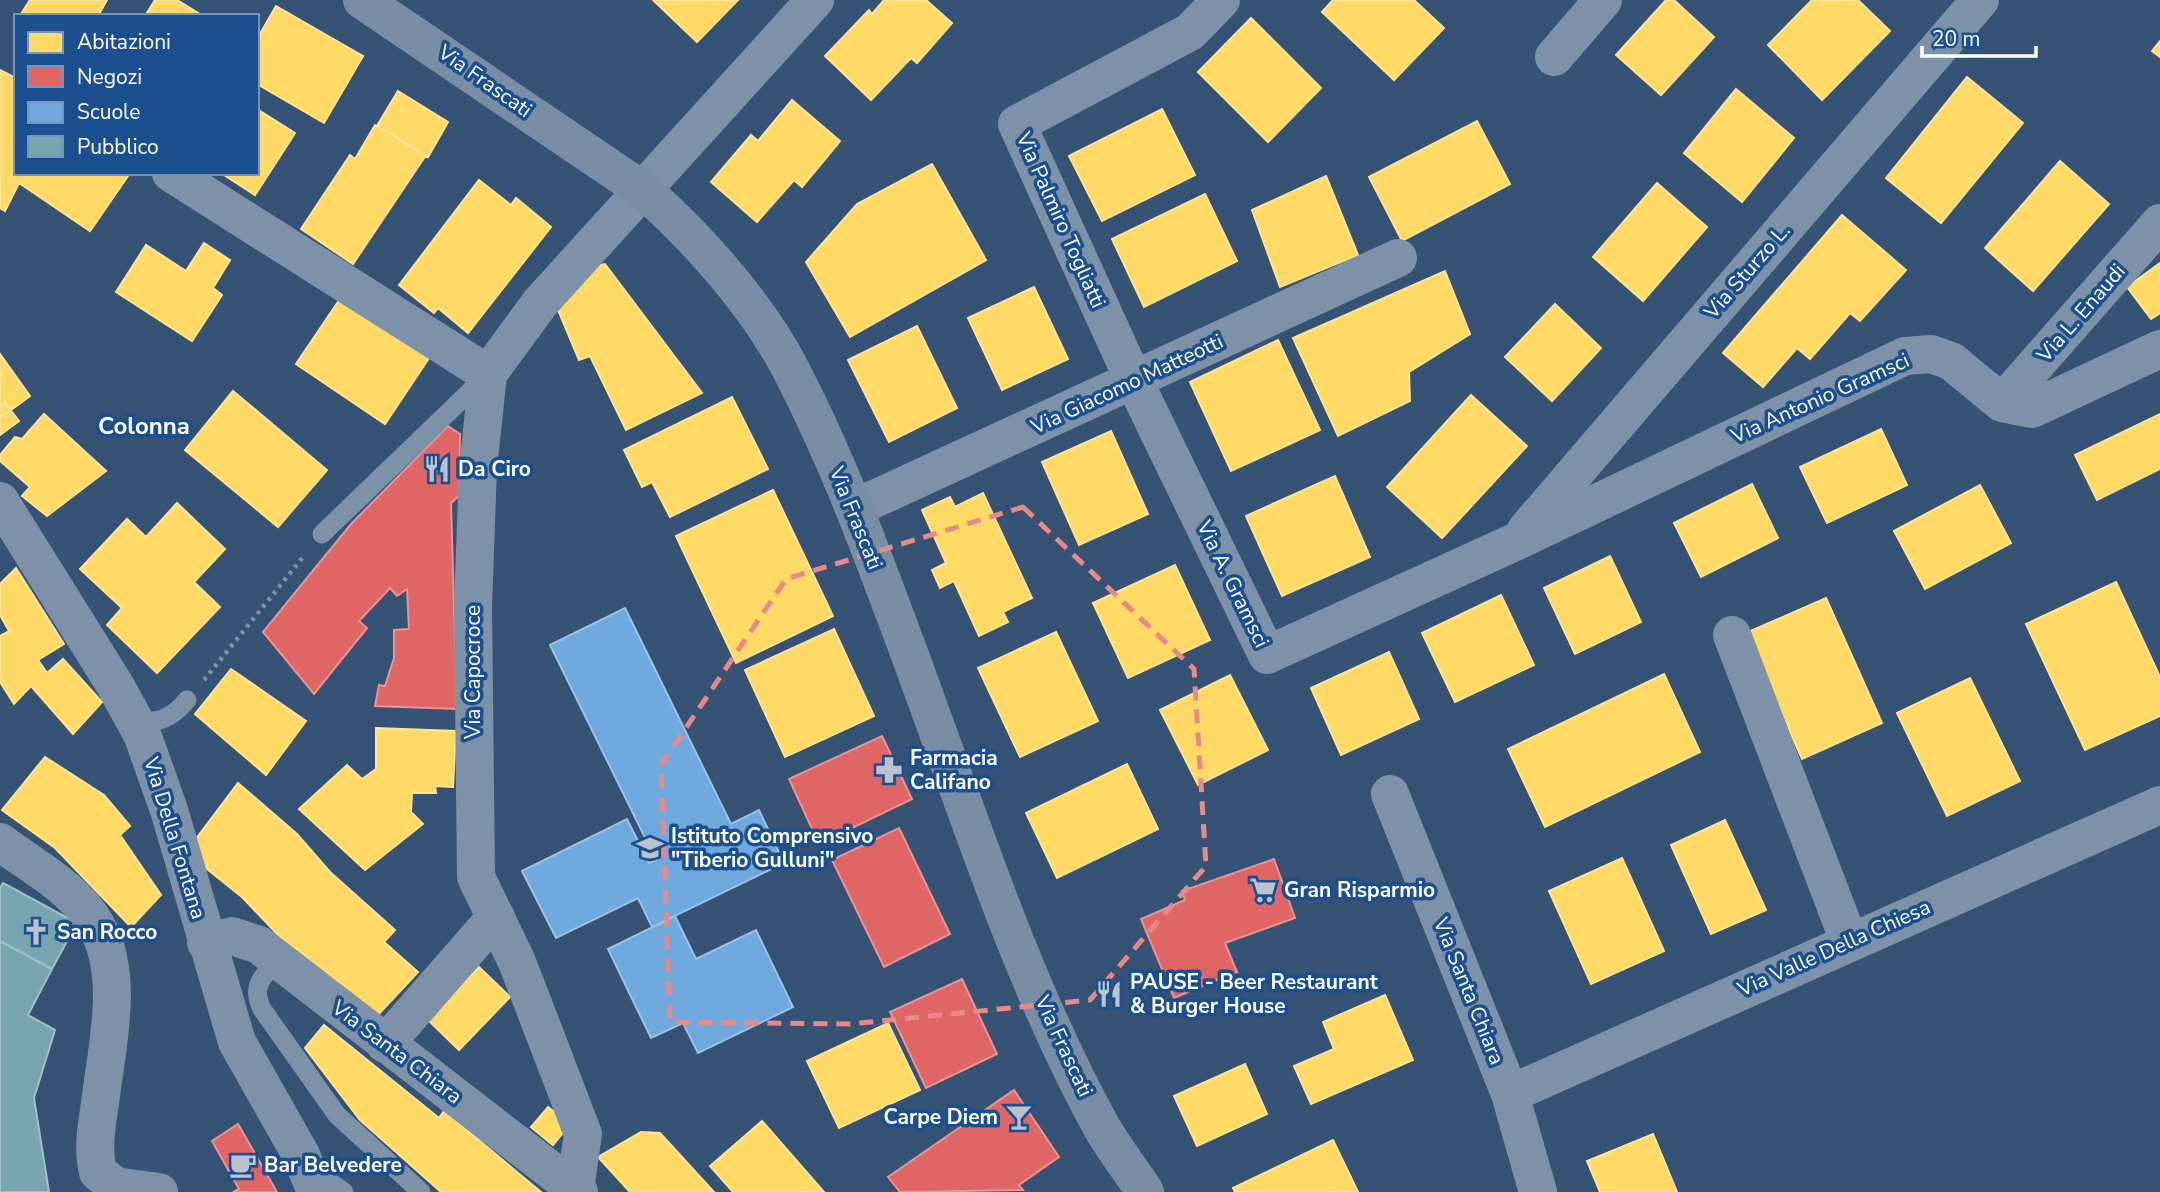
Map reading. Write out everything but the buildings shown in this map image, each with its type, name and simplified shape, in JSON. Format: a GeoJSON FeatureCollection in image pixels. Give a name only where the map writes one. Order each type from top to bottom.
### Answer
{"type":"FeatureCollection","features":[{"type":"Feature","properties":{"kind":"street","name":"Via Frascati"},"geometry":{"type":"LineString","coordinates":[[362,0],[644,191],[678,221],[737,291],[790,368],[855,508],[998,895],[1048,1016],[1102,1128],[1146,1192]]}},
{"type":"Feature","properties":{"kind":"street"},"geometry":{"type":"LineString","coordinates":[[175,175],[488,374],[540,303],[815,0]]}},
{"type":"Feature","properties":{"kind":"street","name":"Via Palmiro Togliatti"},"geometry":{"type":"LineString","coordinates":[[1134,381],[1017,124],[1190,32],[1221,0]]}},
{"type":"Feature","properties":{"kind":"street"},"geometry":{"type":"LineString","coordinates":[[1554,57],[1603,0]]}},
{"type":"Feature","properties":{"kind":"street","name":"Via Sturzo L."},"geometry":{"type":"LineString","coordinates":[[1515,542],[1980,0]]}},
{"type":"Feature","properties":{"kind":"street","name":"Via L. Enaudi"},"geometry":{"type":"LineString","coordinates":[[2002,404],[2160,223]]}},
{"type":"Feature","properties":{"kind":"street","name":"Via Giacomo Matteotti"},"geometry":{"type":"LineString","coordinates":[[855,508],[1398,258]]}},
{"type":"Feature","properties":{"kind":"street"},"geometry":{"type":"LineString","coordinates":[[2002,404],[2032,409],[2160,349]]}},
{"type":"Feature","properties":{"kind":"street","name":"Via Antonio Gramsci"},"geometry":{"type":"LineString","coordinates":[[1515,542],[1905,356],[1931,354],[1951,361],[2002,404]]}},
{"type":"Feature","properties":{"kind":"street","name":"Via Capocroce"},"geometry":{"type":"LineString","coordinates":[[488,374],[478,469],[473,606],[476,877],[517,962],[583,1134],[577,1190]]}},
{"type":"Feature","properties":{"kind":"street","name":"Via A. Gramsci"},"geometry":{"type":"LineString","coordinates":[[1134,381],[1268,655],[1515,542]]}},
{"type":"Feature","properties":{"kind":"street","name":"Via Della Fontana"},"geometry":{"type":"LineString","coordinates":[[0,501],[134,719],[163,791],[224,1007],[245,1061],[324,1188]]}},
{"type":"Feature","properties":{"kind":"street"},"geometry":{"type":"LineString","coordinates":[[1732,635],[1849,941]]}},
{"type":"Feature","properties":{"kind":"street","name":"Via Santa Chiara"},"geometry":{"type":"LineString","coordinates":[[1390,794],[1510,1094],[1538,1192]]}},
{"type":"Feature","properties":{"kind":"street","name":"Via Valle Della Chiesa"},"geometry":{"type":"LineString","coordinates":[[1510,1094],[2160,805]]}},
{"type":"Feature","properties":{"kind":"street"},"geometry":{"type":"LineString","coordinates":[[0,842],[64,890],[96,926],[109,965],[110,1024],[95,1148],[98,1172],[102,1187],[159,1192]]}},
{"type":"Feature","properties":{"kind":"street"},"geometry":{"type":"LineString","coordinates":[[385,1044],[496,917]]}},
{"type":"Feature","properties":{"kind":"street","name":"Via Santa Chiara"},"geometry":{"type":"LineString","coordinates":[[206,943],[220,938],[242,937],[259,945],[577,1190]]}},
{"type":"Feature","properties":{"kind":"lane"},"geometry":{"type":"LineString","coordinates":[[323,534],[488,374]]}},
{"type":"Feature","properties":{"kind":"lane"},"geometry":{"type":"LineString","coordinates":[[134,719],[147,722],[167,719],[187,700]]}},
{"type":"Feature","properties":{"kind":"lane"},"geometry":{"type":"LineString","coordinates":[[278,961],[260,979],[256,990],[262,1009],[318,1092],[344,1123],[421,1192]]}},
{"type":"Feature","properties":{"kind":"path"},"geometry":{"type":"LineString","coordinates":[[187,700],[323,534]]}},
{"type":"Feature","properties":{"kind":"highlighted area"},"geometry":{"type":"Polygon","coordinates":[[[1023,507],[1194,669],[1206,866],[1090,1000],[850,1024],[670,1022],[661,765],[786,579],[1023,507]]]}},
{"type":"Feature","properties":{"kind":"place","name":"Da Ciro"},"geometry":{"type":"Point","coordinates":[437,469]}},
{"type":"Feature","properties":{"kind":"place","name":"Farmacia Califano"},"geometry":{"type":"Point","coordinates":[889,770]}},
{"type":"Feature","properties":{"kind":"place","name":"Istituto Comprensivo \"Tiberio Gulluni\""},"geometry":{"type":"Point","coordinates":[650,848]}},
{"type":"Feature","properties":{"kind":"place","name":"Gran Risparmio"},"geometry":{"type":"Point","coordinates":[1263,890]}},
{"type":"Feature","properties":{"kind":"place","name":"San Rocco"},"geometry":{"type":"Point","coordinates":[36,932]}},
{"type":"Feature","properties":{"kind":"place","name":"PAUSE - Beer Restaurant & Burger House"},"geometry":{"type":"Point","coordinates":[1109,994]}},
{"type":"Feature","properties":{"kind":"place","name":"Carpe Diem"},"geometry":{"type":"Point","coordinates":[1019,1117]}},
{"type":"Feature","properties":{"kind":"place","name":"Bar Belvedere"},"geometry":{"type":"Point","coordinates":[243,1165]}},
{"type":"Feature","properties":{"kind":"district","name":"Colonna"},"geometry":{"type":"Point","coordinates":[144,426]}}]}
